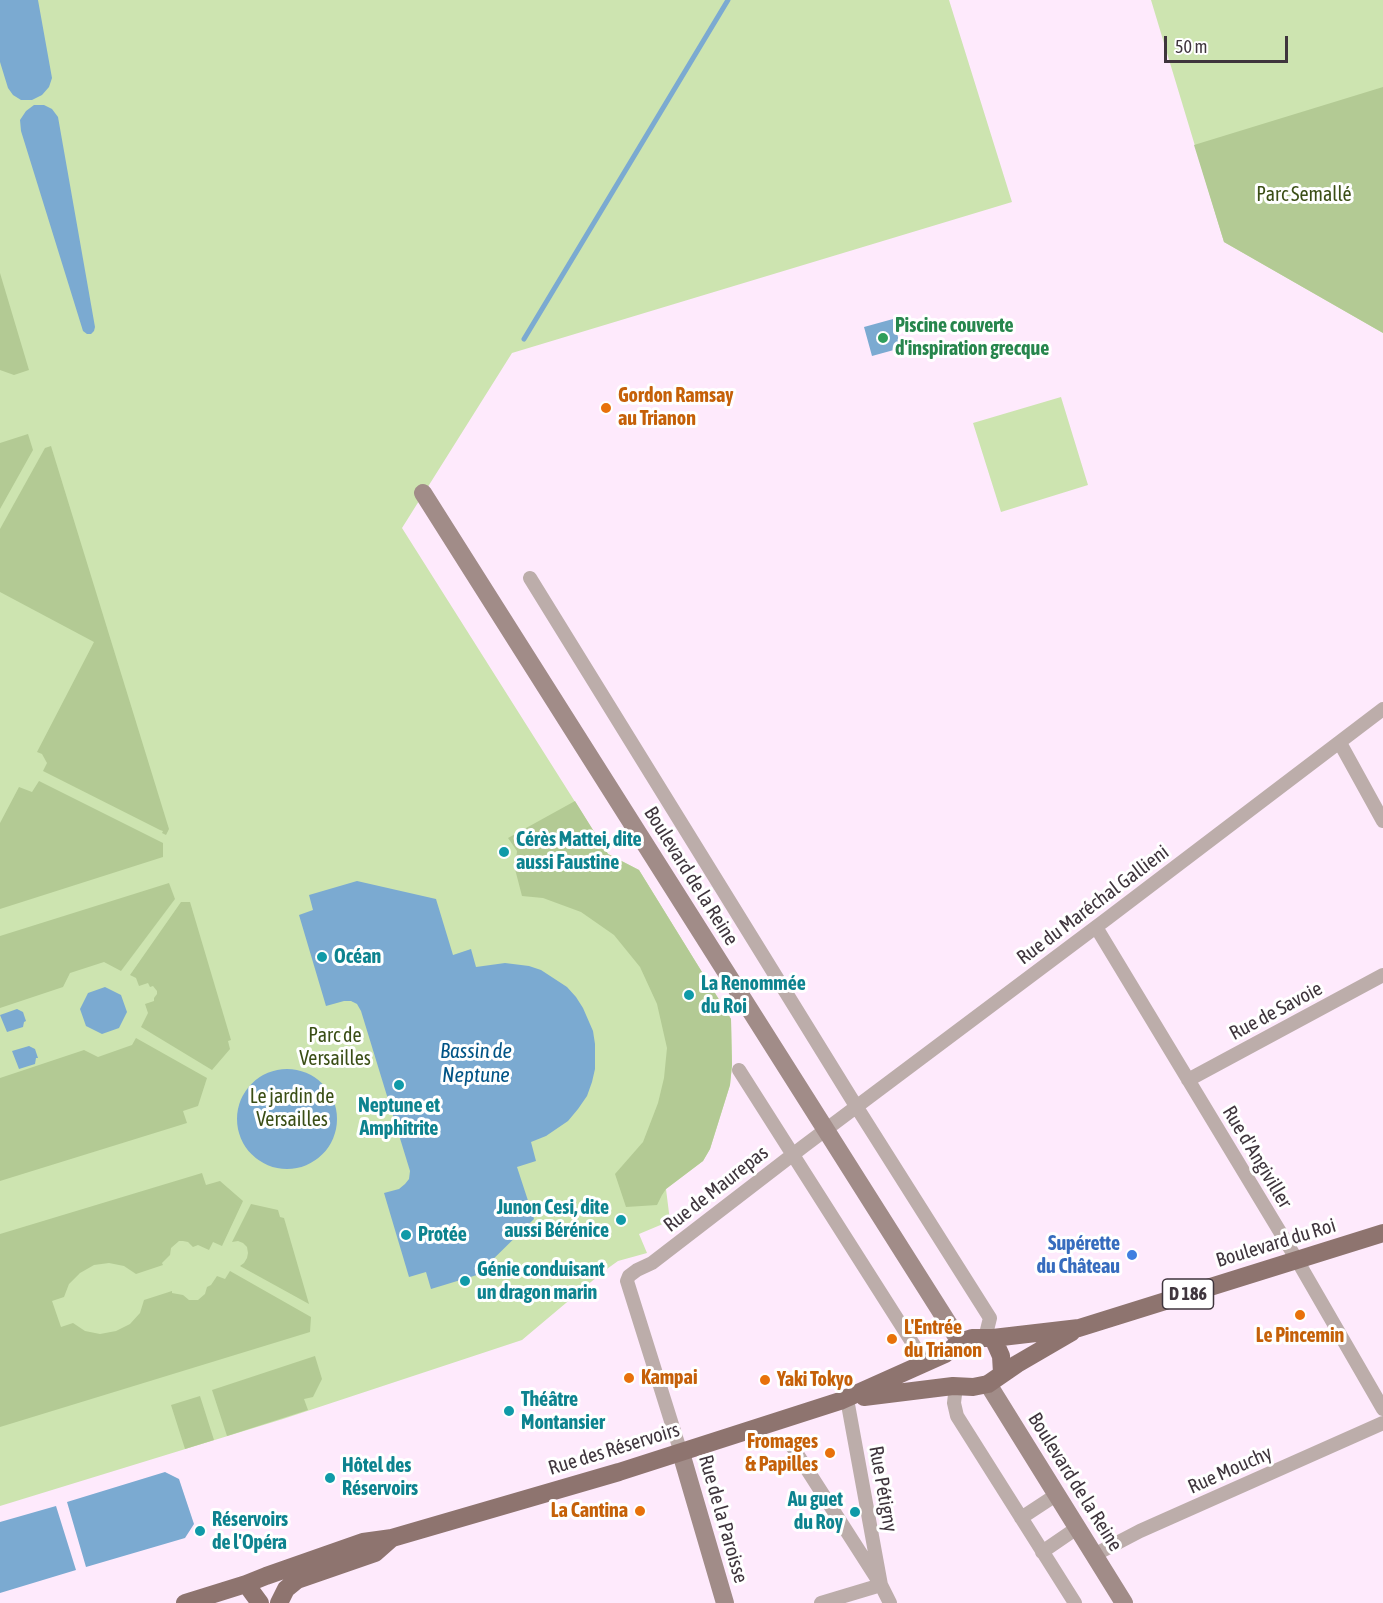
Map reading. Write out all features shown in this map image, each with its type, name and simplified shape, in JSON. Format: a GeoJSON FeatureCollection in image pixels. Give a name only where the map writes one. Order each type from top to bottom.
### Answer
{"type":"FeatureCollection","features":[{"type":"Feature","properties":{"kind":"main road","name":"Boulevard du Roi"},"geometry":{"type":"LineString","coordinates":[[989,1338],[1079,1328],[1383,1233]]}},
{"type":"Feature","properties":{"kind":"main road","name":"Boulevard du Roi"},"geometry":{"type":"LineString","coordinates":[[955,1386],[973,1387],[995,1379],[1079,1328]]}},
{"type":"Feature","properties":{"kind":"main road"},"geometry":{"type":"LineString","coordinates":[[955,1386],[945,1368],[945,1354],[960,1342],[972,1338],[989,1338]]}},
{"type":"Feature","properties":{"kind":"main road","name":"Boulevard de la Reine"},"geometry":{"type":"LineString","coordinates":[[989,1338],[1001,1356],[995,1379]]}},
{"type":"Feature","properties":{"kind":"main road","name":"Rue des Réservoirs"},"geometry":{"type":"LineString","coordinates":[[185,1603],[246,1584],[363,1542],[393,1538],[681,1453],[848,1399],[945,1354]]}},
{"type":"Feature","properties":{"kind":"main road","name":"Rue des Réservoirs"},"geometry":{"type":"LineString","coordinates":[[848,1399],[955,1386]]}},
{"type":"Feature","properties":{"kind":"main road","name":"Rue des Réservoirs"},"geometry":{"type":"LineString","coordinates":[[279,1603],[286,1589],[297,1580],[375,1553],[393,1538]]}},
{"type":"Feature","properties":{"kind":"main road"},"geometry":{"type":"LineString","coordinates":[[246,1584],[260,1603]]}},
{"type":"Feature","properties":{"kind":"street","name":"Boulevard de la Reine"},"geometry":{"type":"LineString","coordinates":[[423,494],[960,1342]]}},
{"type":"Feature","properties":{"kind":"street"},"geometry":{"type":"LineString","coordinates":[[530,578],[856,1106],[990,1318],[989,1338]]}},
{"type":"Feature","properties":{"kind":"street","name":"Rue du Maréchal Gallieni"},"geometry":{"type":"LineString","coordinates":[[825,1130],[1340,743],[1383,708]]}},
{"type":"Feature","properties":{"kind":"street"},"geometry":{"type":"LineString","coordinates":[[1340,743],[1383,821]]}},
{"type":"Feature","properties":{"kind":"street","name":"Rue d'Angiviller"},"geometry":{"type":"LineString","coordinates":[[1096,927],[1297,1260],[1383,1409]]}},
{"type":"Feature","properties":{"kind":"street","name":"Rue de Savoie"},"geometry":{"type":"LineString","coordinates":[[1188,1080],[1383,975]]}},
{"type":"Feature","properties":{"kind":"street"},"geometry":{"type":"LineString","coordinates":[[739,1070],[924,1364]]}},
{"type":"Feature","properties":{"kind":"street","name":"Rue de Maurepas"},"geometry":{"type":"LineString","coordinates":[[629,1276],[652,1263],[825,1130]]}},
{"type":"Feature","properties":{"kind":"street","name":"Rue de la Paroisse"},"geometry":{"type":"LineString","coordinates":[[629,1276],[627,1281],[725,1603]]}},
{"type":"Feature","properties":{"kind":"street","name":"Boulevard de la Reine"},"geometry":{"type":"LineString","coordinates":[[995,1379],[1056,1495],[1124,1603]]}},
{"type":"Feature","properties":{"kind":"street"},"geometry":{"type":"LineString","coordinates":[[955,1386],[954,1403],[957,1416],[1075,1603]]}},
{"type":"Feature","properties":{"kind":"street","name":"Rue Pétigny"},"geometry":{"type":"LineString","coordinates":[[848,1399],[880,1585]]}},
{"type":"Feature","properties":{"kind":"street","name":"Rue Mouchy"},"geometry":{"type":"LineString","coordinates":[[1094,1555],[1127,1538],[1383,1424]]}},
{"type":"Feature","properties":{"kind":"street"},"geometry":{"type":"LineString","coordinates":[[792,1446],[890,1603]]}},
{"type":"Feature","properties":{"kind":"street"},"geometry":{"type":"LineString","coordinates":[[1021,1518],[1056,1495]]}},
{"type":"Feature","properties":{"kind":"street"},"geometry":{"type":"LineString","coordinates":[[1042,1552],[1077,1528]]}},
{"type":"Feature","properties":{"kind":"street"},"geometry":{"type":"LineString","coordinates":[[821,1603],[880,1585]]}},
{"type":"Feature","properties":{"kind":"green space","name":"Parc de Versailles"},"geometry":{"type":"Polygon","coordinates":[[[0,0],[949,0],[1012,202],[512,353],[402,528],[608,854],[639,870],[731,1019],[730,1085],[710,1149],[703,1161],[666,1189],[670,1221],[639,1234],[647,1253],[618,1261],[522,1340],[283,1419],[0,1506],[0,0]]]}},
{"type":"Feature","properties":{"kind":"green space"},"geometry":{"type":"Polygon","coordinates":[[[1151,0],[1383,0],[1383,333],[1224,242],[1151,0]]]}},
{"type":"Feature","properties":{"kind":"green space","name":"Parc Semallé"},"geometry":{"type":"Polygon","coordinates":[[[1383,87],[1383,333],[1224,242],[1194,145],[1383,87]]]}},
{"type":"Feature","properties":{"kind":"green space"},"geometry":{"type":"Polygon","coordinates":[[[0,273],[29,370],[14,375],[0,370],[0,273]]]}},
{"type":"Feature","properties":{"kind":"green space"},"geometry":{"type":"Polygon","coordinates":[[[1061,397],[1088,485],[1001,512],[973,423],[1061,397]]]}},
{"type":"Feature","properties":{"kind":"green space"},"geometry":{"type":"Polygon","coordinates":[[[28,434],[33,450],[0,509],[0,443],[28,434]]]}},
{"type":"Feature","properties":{"kind":"green space"},"geometry":{"type":"Polygon","coordinates":[[[51,446],[169,829],[166,835],[162,833],[163,831],[43,771],[47,763],[42,754],[37,752],[94,642],[0,592],[0,529],[45,448],[51,446]]]}},
{"type":"Feature","properties":{"kind":"green space"},"geometry":{"type":"Polygon","coordinates":[[[39,781],[163,843],[163,857],[0,909],[0,823],[19,787],[32,792],[39,781]]]}},
{"type":"Feature","properties":{"kind":"green space"},"geometry":{"type":"Polygon","coordinates":[[[575,801],[608,854],[639,870],[731,1019],[730,1085],[710,1149],[703,1161],[666,1189],[657,1205],[626,1207],[615,1174],[643,1142],[658,1103],[664,1078],[667,1048],[657,1004],[640,967],[614,935],[581,912],[543,898],[522,896],[515,869],[517,851],[508,838],[575,801]]]}},
{"type":"Feature","properties":{"kind":"green space"},"geometry":{"type":"Polygon","coordinates":[[[169,883],[175,899],[121,971],[104,962],[70,973],[63,987],[0,1008],[0,936],[169,883]]]}},
{"type":"Feature","properties":{"kind":"green space"},"geometry":{"type":"Polygon","coordinates":[[[181,902],[190,902],[231,1040],[228,1041],[230,1049],[212,1070],[141,1027],[148,1013],[145,1004],[154,1001],[157,991],[148,983],[139,986],[136,978],[130,975],[181,902]]]}},
{"type":"Feature","properties":{"kind":"green space"},"geometry":{"type":"Polygon","coordinates":[[[136,1038],[207,1078],[198,1106],[183,1111],[187,1123],[0,1181],[0,1078],[84,1050],[98,1057],[132,1045],[136,1038]]]}},
{"type":"Feature","properties":{"kind":"green space"},"geometry":{"type":"Polygon","coordinates":[[[202,1173],[206,1185],[220,1181],[243,1201],[222,1246],[213,1242],[209,1250],[179,1241],[171,1248],[170,1255],[162,1263],[163,1265],[136,1274],[124,1266],[109,1263],[94,1265],[80,1273],[69,1284],[64,1297],[52,1301],[61,1327],[73,1323],[85,1331],[100,1334],[116,1331],[130,1324],[140,1313],[144,1300],[172,1291],[189,1300],[198,1300],[217,1276],[225,1279],[230,1271],[311,1317],[310,1332],[0,1427],[0,1234],[202,1173]]]}},
{"type":"Feature","properties":{"kind":"green space"},"geometry":{"type":"Polygon","coordinates":[[[251,1204],[278,1210],[280,1217],[284,1218],[309,1304],[240,1266],[247,1258],[247,1247],[238,1241],[232,1242],[251,1204]]]}},
{"type":"Feature","properties":{"kind":"green space"},"geometry":{"type":"Polygon","coordinates":[[[315,1356],[322,1379],[313,1397],[304,1399],[308,1410],[227,1436],[212,1390],[315,1356]]]}},
{"type":"Feature","properties":{"kind":"green space"},"geometry":{"type":"Polygon","coordinates":[[[200,1396],[214,1440],[185,1449],[171,1405],[200,1396]]]}},
{"type":"Feature","properties":{"kind":"water"},"geometry":{"type":"Polygon","coordinates":[[[0,0],[38,0],[52,78],[49,87],[42,95],[32,100],[21,100],[8,88],[0,62],[0,0]]]}},
{"type":"Feature","properties":{"kind":"water"},"geometry":{"type":"Polygon","coordinates":[[[34,105],[44,105],[52,109],[58,117],[95,327],[91,334],[83,331],[21,131],[20,120],[34,105]]]}},
{"type":"Feature","properties":{"kind":"water","name":"Piscine couverte d'inspiration grecque"},"geometry":{"type":"Polygon","coordinates":[[[893,319],[901,348],[872,356],[864,327],[893,319]]]}},
{"type":"Feature","properties":{"kind":"water","name":"Bassin de Neptune"},"geometry":{"type":"Polygon","coordinates":[[[357,881],[436,899],[453,955],[471,949],[476,967],[505,963],[541,970],[567,987],[576,997],[593,1031],[595,1069],[587,1096],[568,1121],[546,1136],[531,1142],[536,1161],[517,1167],[534,1219],[477,1275],[431,1289],[426,1272],[409,1277],[384,1193],[399,1189],[405,1184],[409,1179],[410,1171],[361,1011],[357,1004],[351,1001],[326,1006],[299,915],[313,910],[309,895],[357,881]]]}},
{"type":"Feature","properties":{"kind":"water"},"geometry":{"type":"Polygon","coordinates":[[[105,987],[121,995],[127,1012],[119,1028],[102,1034],[86,1026],[80,1009],[88,993],[105,987]]]}},
{"type":"Feature","properties":{"kind":"water"},"geometry":{"type":"Polygon","coordinates":[[[17,1009],[23,1012],[26,1021],[23,1027],[7,1032],[0,1015],[17,1009]]]}},
{"type":"Feature","properties":{"kind":"water"},"geometry":{"type":"Polygon","coordinates":[[[29,1046],[35,1049],[38,1058],[35,1064],[19,1069],[12,1051],[29,1046]]]}},
{"type":"Feature","properties":{"kind":"water"},"geometry":{"type":"Polygon","coordinates":[[[287,1069],[315,1077],[329,1091],[337,1119],[329,1147],[315,1161],[287,1169],[259,1161],[245,1147],[237,1119],[245,1091],[259,1077],[287,1069]]]}},
{"type":"Feature","properties":{"kind":"water"},"geometry":{"type":"Polygon","coordinates":[[[165,1472],[179,1479],[194,1524],[185,1538],[86,1567],[67,1502],[165,1472]]]}},
{"type":"Feature","properties":{"kind":"water"},"geometry":{"type":"Polygon","coordinates":[[[56,1506],[76,1570],[0,1593],[0,1522],[56,1506]]]}},
{"type":"Feature","properties":{"kind":"waterway"},"geometry":{"type":"LineString","coordinates":[[524,339],[728,0]]}},
{"type":"Feature","properties":{"kind":"place","name":"Piscine couverte d'inspiration grecque"},"geometry":{"type":"Point","coordinates":[883,338]}},
{"type":"Feature","properties":{"kind":"place","name":"Gordon Ramsay au Trianon"},"geometry":{"type":"Point","coordinates":[606,408]}},
{"type":"Feature","properties":{"kind":"place","name":"Cérès Mattei, dite aussi Faustine"},"geometry":{"type":"Point","coordinates":[504,852]}},
{"type":"Feature","properties":{"kind":"place","name":"Océan"},"geometry":{"type":"Point","coordinates":[322,957]}},
{"type":"Feature","properties":{"kind":"place","name":"La Renommée du Roi"},"geometry":{"type":"Point","coordinates":[689,995]}},
{"type":"Feature","properties":{"kind":"place","name":"Neptune et Amphitrite"},"geometry":{"type":"Point","coordinates":[399,1085]}},
{"type":"Feature","properties":{"kind":"place","name":"Junon Cesi, dite aussi Bérénice"},"geometry":{"type":"Point","coordinates":[621,1220]}},
{"type":"Feature","properties":{"kind":"place","name":"Protée"},"geometry":{"type":"Point","coordinates":[406,1235]}},
{"type":"Feature","properties":{"kind":"place","name":"Supérette du Château"},"geometry":{"type":"Point","coordinates":[1132,1255]}},
{"type":"Feature","properties":{"kind":"place","name":"Génie conduisant un dragon marin"},"geometry":{"type":"Point","coordinates":[465,1281]}},
{"type":"Feature","properties":{"kind":"place","name":"Le Pincemin"},"geometry":{"type":"Point","coordinates":[1300,1315]}},
{"type":"Feature","properties":{"kind":"place","name":"L'Entrée du Trianon"},"geometry":{"type":"Point","coordinates":[892,1339]}},
{"type":"Feature","properties":{"kind":"place","name":"Kampai"},"geometry":{"type":"Point","coordinates":[629,1378]}},
{"type":"Feature","properties":{"kind":"place","name":"Yaki Tokyo"},"geometry":{"type":"Point","coordinates":[765,1380]}},
{"type":"Feature","properties":{"kind":"place","name":"Théâtre Montansier"},"geometry":{"type":"Point","coordinates":[509,1411]}},
{"type":"Feature","properties":{"kind":"place","name":"Fromages & Papilles"},"geometry":{"type":"Point","coordinates":[830,1453]}},
{"type":"Feature","properties":{"kind":"place","name":"Hôtel des Réservoirs"},"geometry":{"type":"Point","coordinates":[330,1478]}},
{"type":"Feature","properties":{"kind":"place","name":"La Cantina"},"geometry":{"type":"Point","coordinates":[640,1511]}},
{"type":"Feature","properties":{"kind":"place","name":"Au guet du Roy"},"geometry":{"type":"Point","coordinates":[855,1512]}},
{"type":"Feature","properties":{"kind":"place","name":"Réservoirs de l'Opéra"},"geometry":{"type":"Point","coordinates":[200,1531]}},
{"type":"Feature","properties":{"kind":"park label","name":"Le jardin de Versailles"},"geometry":{"type":"Point","coordinates":[292,1108]}}]}
